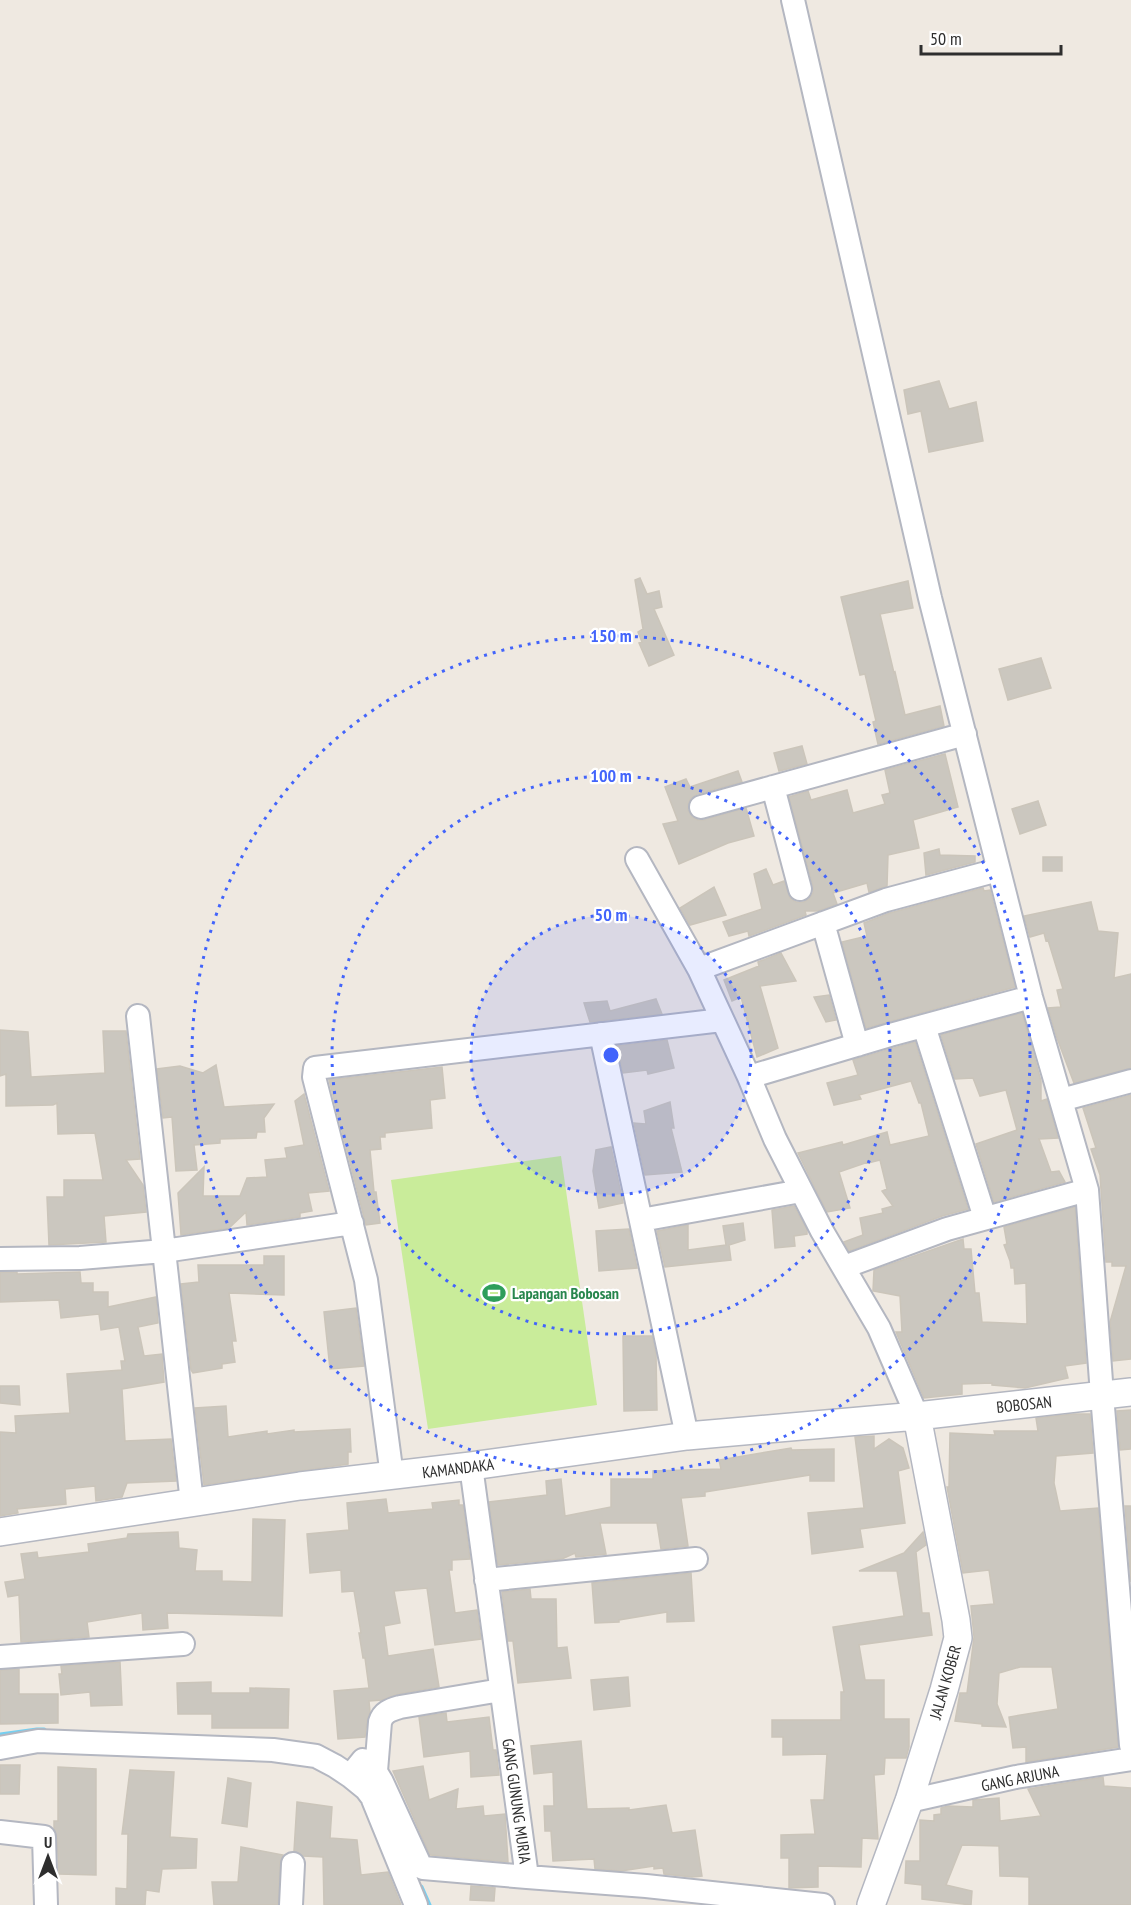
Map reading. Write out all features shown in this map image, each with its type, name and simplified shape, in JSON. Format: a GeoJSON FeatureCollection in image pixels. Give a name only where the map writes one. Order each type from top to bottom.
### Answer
{"type":"FeatureCollection","features":[{"type":"Feature","properties":{"kind":"street"},"geometry":{"type":"LineString","coordinates":[[793,0],[930,598],[1031,997],[1087,1190],[1131,1745]]}},
{"type":"Feature","properties":{"kind":"street"},"geometry":{"type":"LineString","coordinates":[[701,807],[965,734]]}},
{"type":"Feature","properties":{"kind":"street"},"geometry":{"type":"LineString","coordinates":[[773,787],[800,889]]}},
{"type":"Feature","properties":{"kind":"street"},"geometry":{"type":"LineString","coordinates":[[638,859],[699,969],[775,1139],[801,1191],[879,1328],[917,1416]]}},
{"type":"Feature","properties":{"kind":"street"},"geometry":{"type":"LineString","coordinates":[[699,969],[886,900],[998,870]]}},
{"type":"Feature","properties":{"kind":"street"},"geometry":{"type":"LineString","coordinates":[[823,923],[857,1045]]}},
{"type":"Feature","properties":{"kind":"street"},"geometry":{"type":"LineString","coordinates":[[749,1077],[1031,997]]}},
{"type":"Feature","properties":{"kind":"street"},"geometry":{"type":"LineString","coordinates":[[138,1016],[192,1503]]}},
{"type":"Feature","properties":{"kind":"street"},"geometry":{"type":"LineString","coordinates":[[392,1476],[366,1280],[314,1070],[317,1067],[722,1020]]}},
{"type":"Feature","properties":{"kind":"street"},"geometry":{"type":"LineString","coordinates":[[924,1026],[985,1218]]}},
{"type":"Feature","properties":{"kind":"street"},"geometry":{"type":"LineString","coordinates":[[601,1034],[687,1436]]}},
{"type":"Feature","properties":{"kind":"street"},"geometry":{"type":"LineString","coordinates":[[1061,1100],[1131,1081]]}},
{"type":"Feature","properties":{"kind":"street"},"geometry":{"type":"LineString","coordinates":[[844,1267],[947,1229],[1087,1190]]}},
{"type":"Feature","properties":{"kind":"street"},"geometry":{"type":"LineString","coordinates":[[641,1220],[801,1191]]}},
{"type":"Feature","properties":{"kind":"street"},"geometry":{"type":"LineString","coordinates":[[0,1259],[80,1258],[164,1251],[352,1223]]}},
{"type":"Feature","properties":{"kind":"street","name":"BOBOSAN"},"geometry":{"type":"LineString","coordinates":[[917,1416],[1131,1392]]}},
{"type":"Feature","properties":{"kind":"street","name":"KAMANDAKA"},"geometry":{"type":"LineString","coordinates":[[0,1532],[300,1486],[471,1467],[687,1436],[917,1416]]}},
{"type":"Feature","properties":{"kind":"street","name":"JALAN KOBER"},"geometry":{"type":"LineString","coordinates":[[871,1905],[909,1801],[958,1638],[917,1416]]}},
{"type":"Feature","properties":{"kind":"street","name":"GANG GUNUNG MURIA"},"geometry":{"type":"LineString","coordinates":[[471,1467],[527,1877],[646,1886],[823,1905]]}},
{"type":"Feature","properties":{"kind":"street"},"geometry":{"type":"LineString","coordinates":[[486,1580],[696,1559]]}},
{"type":"Feature","properties":{"kind":"street"},"geometry":{"type":"LineString","coordinates":[[0,1657],[183,1644]]}},
{"type":"Feature","properties":{"kind":"street"},"geometry":{"type":"LineString","coordinates":[[416,1905],[360,1771],[382,1716],[387,1712],[400,1707],[501,1690]]}},
{"type":"Feature","properties":{"kind":"street"},"geometry":{"type":"LineString","coordinates":[[0,1748],[39,1741],[273,1750],[316,1756],[335,1766],[360,1771],[423,1868],[527,1877]]}},
{"type":"Feature","properties":{"kind":"street","name":"GANG ARJUNA"},"geometry":{"type":"LineString","coordinates":[[909,1801],[1016,1777],[1131,1759]]}},
{"type":"Feature","properties":{"kind":"street"},"geometry":{"type":"LineString","coordinates":[[0,1832],[44,1837],[46,1905]]}},
{"type":"Feature","properties":{"kind":"street"},"geometry":{"type":"LineString","coordinates":[[291,1905],[293,1864]]}},
{"type":"Feature","properties":{"kind":"green space","name":"Lapangan Bobosan"},"geometry":{"type":"Polygon","coordinates":[[[561,1156],[597,1405],[428,1429],[391,1180],[561,1156]]]}},
{"type":"Feature","properties":{"kind":"building"},"geometry":{"type":"Polygon","coordinates":[[[939,381],[949,409],[976,402],[983,441],[929,452],[921,411],[908,414],[904,390],[939,381]]]}},
{"type":"Feature","properties":{"kind":"building"},"geometry":{"type":"Polygon","coordinates":[[[640,578],[647,594],[659,591],[662,607],[654,609],[674,655],[649,666],[639,643],[642,642],[638,632],[643,629],[635,580],[640,578]]]}},
{"type":"Feature","properties":{"kind":"building"},"geometry":{"type":"Polygon","coordinates":[[[908,581],[913,608],[880,614],[894,673],[905,715],[940,706],[944,726],[878,744],[873,722],[876,721],[865,674],[860,675],[841,597],[908,581]]]}},
{"type":"Feature","properties":{"kind":"building"},"geometry":{"type":"Polygon","coordinates":[[[1041,658],[1051,688],[1008,700],[999,669],[1041,658]]]}},
{"type":"Feature","properties":{"kind":"building"},"geometry":{"type":"Polygon","coordinates":[[[802,746],[807,764],[779,771],[774,753],[802,746]]]}},
{"type":"Feature","properties":{"kind":"building"},"geometry":{"type":"Polygon","coordinates":[[[945,754],[958,807],[913,820],[919,848],[888,855],[887,886],[869,892],[867,883],[833,893],[837,904],[818,911],[805,911],[806,915],[749,936],[748,931],[729,936],[723,922],[762,909],[754,874],[766,869],[773,885],[784,881],[790,898],[796,902],[804,902],[813,893],[789,797],[808,791],[811,800],[847,790],[853,813],[885,804],[882,795],[890,793],[885,770],[945,754]]]}},
{"type":"Feature","properties":{"kind":"building"},"geometry":{"type":"Polygon","coordinates":[[[738,771],[742,782],[697,794],[691,798],[688,810],[692,817],[704,820],[746,808],[754,836],[728,843],[679,864],[663,824],[678,821],[665,787],[686,779],[690,787],[738,771]]]}},
{"type":"Feature","properties":{"kind":"building"},"geometry":{"type":"Polygon","coordinates":[[[1038,801],[1046,825],[1020,834],[1012,809],[1038,801]]]}},
{"type":"Feature","properties":{"kind":"building"},"geometry":{"type":"Polygon","coordinates":[[[939,849],[940,855],[975,856],[975,862],[926,875],[924,853],[939,849]]]}},
{"type":"Feature","properties":{"kind":"building"},"geometry":{"type":"Polygon","coordinates":[[[1043,857],[1062,857],[1062,871],[1043,871],[1043,857]]]}},
{"type":"Feature","properties":{"kind":"building"},"geometry":{"type":"Polygon","coordinates":[[[714,887],[726,915],[690,925],[680,908],[714,887]]]}},
{"type":"Feature","properties":{"kind":"building"},"geometry":{"type":"Polygon","coordinates":[[[983,888],[984,891],[990,890],[1015,987],[866,1028],[842,942],[867,936],[864,923],[890,913],[983,888]]]}},
{"type":"Feature","properties":{"kind":"building"},"geometry":{"type":"Polygon","coordinates":[[[1091,902],[1098,931],[1118,933],[1114,978],[1131,974],[1131,1068],[1074,1083],[1048,1008],[1061,1007],[1057,990],[1063,989],[1048,940],[1046,941],[1044,933],[1030,937],[1024,916],[1091,902]]]}},
{"type":"Feature","properties":{"kind":"building"},"geometry":{"type":"Polygon","coordinates":[[[781,953],[796,981],[760,986],[778,1048],[757,1057],[741,997],[732,1001],[724,980],[759,966],[758,962],[781,953]]]}},
{"type":"Feature","properties":{"kind":"building"},"geometry":{"type":"Polygon","coordinates":[[[829,995],[836,1020],[826,1022],[814,997],[829,995]]]}},
{"type":"Feature","properties":{"kind":"building"},"geometry":{"type":"Polygon","coordinates":[[[656,999],[662,1014],[590,1022],[584,1003],[607,1001],[610,1011],[656,999]]]}},
{"type":"Feature","properties":{"kind":"building"},"geometry":{"type":"Polygon","coordinates":[[[1022,1013],[1041,1081],[1041,1101],[1047,1099],[1058,1138],[1039,1139],[1051,1172],[1059,1171],[1065,1182],[994,1202],[976,1144],[1017,1130],[1006,1090],[980,1096],[973,1078],[955,1079],[941,1035],[1022,1013]]]}},
{"type":"Feature","properties":{"kind":"building"},"geometry":{"type":"Polygon","coordinates":[[[0,1030],[28,1032],[31,1077],[105,1073],[103,1031],[126,1031],[140,1159],[126,1160],[143,1185],[146,1212],[104,1216],[106,1242],[49,1245],[47,1197],[64,1197],[64,1180],[103,1180],[95,1133],[58,1134],[57,1103],[6,1106],[6,1074],[0,1076],[0,1030]]]}},
{"type":"Feature","properties":{"kind":"building"},"geometry":{"type":"Polygon","coordinates":[[[667,1040],[674,1068],[648,1074],[647,1070],[623,1073],[617,1046],[667,1040]]]}},
{"type":"Feature","properties":{"kind":"building"},"geometry":{"type":"Polygon","coordinates":[[[915,1042],[968,1209],[942,1216],[849,1251],[844,1242],[863,1235],[860,1218],[883,1213],[882,1209],[893,1206],[882,1191],[887,1189],[880,1160],[839,1172],[850,1208],[827,1212],[798,1153],[842,1142],[843,1145],[887,1132],[890,1145],[929,1136],[921,1103],[919,1103],[911,1081],[859,1095],[861,1099],[834,1105],[827,1083],[858,1075],[853,1060],[915,1042]]]}},
{"type":"Feature","properties":{"kind":"building"},"geometry":{"type":"Polygon","coordinates":[[[216,1065],[224,1107],[274,1104],[264,1118],[265,1132],[257,1132],[256,1138],[220,1139],[220,1143],[194,1145],[197,1170],[176,1171],[172,1117],[163,1118],[157,1069],[180,1066],[203,1073],[216,1065]]]}},
{"type":"Feature","properties":{"kind":"building"},"geometry":{"type":"Polygon","coordinates":[[[442,1067],[445,1098],[430,1100],[432,1128],[385,1133],[385,1137],[380,1137],[381,1149],[370,1150],[380,1223],[366,1225],[329,1080],[442,1067]]]}},
{"type":"Feature","properties":{"kind":"building"},"geometry":{"type":"Polygon","coordinates":[[[304,1094],[329,1191],[308,1193],[312,1211],[300,1213],[300,1217],[247,1225],[246,1212],[229,1228],[181,1235],[178,1193],[204,1167],[203,1196],[240,1196],[247,1178],[267,1177],[265,1160],[287,1158],[285,1148],[304,1145],[295,1101],[304,1094]]]}},
{"type":"Feature","properties":{"kind":"building"},"geometry":{"type":"Polygon","coordinates":[[[1131,1095],[1131,1359],[1113,1361],[1110,1322],[1126,1266],[1112,1266],[1112,1262],[1106,1262],[1100,1175],[1091,1149],[1096,1148],[1083,1108],[1131,1095]]]}},
{"type":"Feature","properties":{"kind":"building"},"geometry":{"type":"Polygon","coordinates":[[[670,1102],[674,1128],[671,1128],[682,1172],[645,1175],[634,1123],[646,1124],[644,1111],[670,1102]]]}},
{"type":"Feature","properties":{"kind":"building"},"geometry":{"type":"Polygon","coordinates":[[[611,1147],[623,1203],[599,1208],[593,1171],[596,1150],[611,1147]]]}},
{"type":"Feature","properties":{"kind":"building"},"geometry":{"type":"Polygon","coordinates":[[[794,1206],[807,1234],[794,1236],[795,1246],[775,1248],[772,1210],[794,1206]]]}},
{"type":"Feature","properties":{"kind":"building"},"geometry":{"type":"Polygon","coordinates":[[[1075,1207],[1086,1363],[1065,1366],[1068,1378],[1025,1388],[992,1385],[992,1383],[962,1384],[962,1394],[924,1398],[896,1332],[902,1332],[900,1296],[873,1291],[874,1270],[963,1239],[964,1249],[971,1249],[975,1293],[979,1293],[982,1322],[1027,1324],[1026,1283],[1015,1284],[1014,1268],[1011,1268],[1004,1245],[1007,1244],[1004,1227],[1075,1207]]]}},
{"type":"Feature","properties":{"kind":"building"},"geometry":{"type":"Polygon","coordinates":[[[743,1223],[745,1240],[729,1245],[731,1260],[665,1267],[657,1231],[688,1225],[688,1250],[726,1245],[723,1226],[743,1223]]]}},
{"type":"Feature","properties":{"kind":"building"},"geometry":{"type":"Polygon","coordinates":[[[629,1229],[637,1268],[599,1271],[596,1231],[629,1229]]]}},
{"type":"Feature","properties":{"kind":"building"},"geometry":{"type":"Polygon","coordinates":[[[264,1256],[284,1256],[284,1295],[229,1293],[236,1341],[232,1341],[235,1362],[222,1364],[222,1368],[193,1373],[181,1284],[199,1282],[198,1265],[264,1265],[264,1256]]]}},
{"type":"Feature","properties":{"kind":"building"},"geometry":{"type":"Polygon","coordinates":[[[0,1272],[17,1272],[17,1274],[80,1272],[81,1283],[93,1283],[93,1292],[108,1292],[108,1307],[156,1297],[158,1323],[138,1327],[144,1356],[162,1354],[164,1382],[122,1389],[125,1441],[171,1439],[176,1481],[127,1483],[122,1497],[96,1501],[95,1486],[65,1489],[66,1504],[17,1509],[18,1513],[0,1516],[0,1432],[16,1433],[15,1416],[70,1413],[67,1374],[122,1370],[121,1361],[125,1361],[119,1327],[101,1330],[99,1314],[61,1318],[59,1300],[0,1302],[0,1272]]]}},
{"type":"Feature","properties":{"kind":"building"},"geometry":{"type":"Polygon","coordinates":[[[356,1308],[364,1366],[330,1369],[324,1312],[356,1308]]]}},
{"type":"Feature","properties":{"kind":"building"},"geometry":{"type":"Polygon","coordinates":[[[623,1336],[652,1336],[656,1354],[657,1410],[624,1411],[623,1336]]]}},
{"type":"Feature","properties":{"kind":"building"},"geometry":{"type":"Polygon","coordinates":[[[0,1386],[19,1386],[20,1405],[0,1403],[0,1386]]]}},
{"type":"Feature","properties":{"kind":"building"},"geometry":{"type":"Polygon","coordinates":[[[226,1406],[228,1437],[267,1431],[267,1434],[294,1430],[294,1432],[350,1429],[351,1452],[348,1452],[348,1464],[204,1485],[195,1408],[226,1406]]]}},
{"type":"Feature","properties":{"kind":"building"},"geometry":{"type":"Polygon","coordinates":[[[1131,1410],[1131,1449],[1120,1450],[1117,1411],[1131,1410]]]}},
{"type":"Feature","properties":{"kind":"building"},"geometry":{"type":"Polygon","coordinates":[[[1090,1414],[1093,1453],[1056,1456],[1054,1483],[1060,1511],[1098,1508],[1118,1747],[1026,1762],[1026,1747],[1013,1748],[1009,1717],[1058,1709],[1052,1667],[1020,1667],[999,1673],[997,1704],[1006,1727],[982,1726],[982,1724],[955,1721],[960,1693],[967,1693],[974,1637],[971,1606],[994,1604],[989,1570],[963,1573],[947,1487],[949,1487],[950,1433],[995,1435],[994,1431],[1038,1431],[1036,1418],[1090,1414]]]}},
{"type":"Feature","properties":{"kind":"building"},"geometry":{"type":"Polygon","coordinates":[[[874,1436],[874,1449],[889,1439],[903,1448],[909,1468],[898,1471],[905,1523],[860,1529],[863,1547],[812,1554],[808,1513],[864,1508],[855,1437],[874,1436]]]}},
{"type":"Feature","properties":{"kind":"building"},"geometry":{"type":"Polygon","coordinates":[[[791,1448],[792,1450],[834,1449],[834,1481],[810,1481],[810,1475],[705,1492],[705,1496],[681,1498],[688,1546],[661,1549],[657,1523],[600,1523],[606,1554],[576,1557],[575,1553],[562,1559],[498,1565],[489,1502],[547,1495],[546,1481],[561,1479],[565,1516],[611,1507],[611,1479],[653,1479],[653,1471],[721,1469],[719,1460],[791,1448]]]}},
{"type":"Feature","properties":{"kind":"building"},"geometry":{"type":"Polygon","coordinates":[[[386,1499],[388,1513],[433,1509],[432,1503],[459,1500],[459,1505],[463,1505],[470,1559],[452,1560],[452,1570],[449,1570],[455,1613],[477,1610],[481,1639],[435,1645],[427,1588],[394,1591],[400,1623],[384,1626],[388,1656],[433,1649],[439,1687],[369,1701],[370,1712],[365,1737],[338,1739],[334,1691],[369,1688],[365,1658],[363,1658],[354,1591],[342,1592],[341,1570],[310,1573],[307,1534],[349,1530],[347,1503],[386,1499]]]}},
{"type":"Feature","properties":{"kind":"building"},"geometry":{"type":"Polygon","coordinates":[[[1125,1506],[1131,1506],[1131,1582],[1125,1506]]]}},
{"type":"Feature","properties":{"kind":"building"},"geometry":{"type":"Polygon","coordinates":[[[253,1519],[285,1520],[282,1616],[167,1613],[168,1628],[143,1630],[142,1613],[87,1622],[89,1637],[21,1642],[19,1595],[8,1597],[5,1582],[25,1579],[21,1554],[37,1552],[38,1558],[89,1552],[88,1544],[127,1538],[128,1534],[178,1532],[179,1548],[197,1550],[195,1571],[222,1571],[222,1581],[252,1582],[253,1519]]]}},
{"type":"Feature","properties":{"kind":"building"},"geometry":{"type":"Polygon","coordinates":[[[923,1532],[926,1545],[916,1552],[922,1613],[929,1613],[932,1635],[859,1645],[865,1680],[884,1680],[884,1719],[909,1719],[909,1747],[906,1758],[885,1758],[884,1774],[874,1775],[878,1839],[862,1838],[861,1867],[818,1866],[818,1887],[789,1888],[789,1858],[781,1858],[781,1835],[815,1834],[811,1800],[824,1800],[827,1754],[783,1755],[783,1737],[772,1737],[772,1720],[841,1720],[841,1692],[844,1692],[833,1627],[904,1616],[897,1571],[859,1571],[904,1553],[923,1532]]]}},
{"type":"Feature","properties":{"kind":"building"},"geometry":{"type":"Polygon","coordinates":[[[691,1573],[694,1621],[667,1622],[667,1612],[619,1620],[619,1622],[595,1623],[592,1583],[691,1573]]]}},
{"type":"Feature","properties":{"kind":"building"},"geometry":{"type":"Polygon","coordinates":[[[530,1589],[531,1599],[556,1599],[557,1648],[567,1647],[571,1678],[518,1683],[513,1641],[508,1641],[502,1592],[530,1589]]]}},
{"type":"Feature","properties":{"kind":"building"},"geometry":{"type":"Polygon","coordinates":[[[120,1662],[122,1705],[91,1706],[90,1692],[61,1695],[59,1674],[62,1674],[61,1666],[120,1662]]]}},
{"type":"Feature","properties":{"kind":"building"},"geometry":{"type":"Polygon","coordinates":[[[19,1669],[19,1694],[58,1694],[58,1723],[0,1724],[0,1670],[19,1669]]]}},
{"type":"Feature","properties":{"kind":"building"},"geometry":{"type":"Polygon","coordinates":[[[628,1677],[630,1706],[594,1710],[591,1680],[628,1677]]]}},
{"type":"Feature","properties":{"kind":"building"},"geometry":{"type":"Polygon","coordinates":[[[211,1682],[211,1693],[250,1693],[250,1688],[289,1689],[288,1728],[212,1728],[212,1714],[178,1714],[177,1683],[211,1682]]]}},
{"type":"Feature","properties":{"kind":"building"},"geometry":{"type":"Polygon","coordinates":[[[446,1713],[447,1722],[489,1717],[499,1775],[471,1777],[470,1751],[424,1757],[419,1717],[446,1713]]]}},
{"type":"Feature","properties":{"kind":"building"},"geometry":{"type":"Polygon","coordinates":[[[581,1741],[587,1809],[629,1808],[629,1810],[666,1805],[672,1833],[695,1830],[702,1876],[664,1874],[663,1868],[654,1869],[654,1866],[621,1871],[595,1869],[594,1859],[553,1861],[551,1831],[545,1831],[544,1806],[554,1806],[553,1772],[534,1774],[531,1746],[581,1741]]]}},
{"type":"Feature","properties":{"kind":"building"},"geometry":{"type":"Polygon","coordinates":[[[0,1765],[20,1765],[19,1794],[0,1794],[0,1765]]]}},
{"type":"Feature","properties":{"kind":"building"},"geometry":{"type":"Polygon","coordinates":[[[423,1766],[429,1800],[458,1789],[456,1809],[483,1806],[484,1816],[505,1814],[508,1862],[430,1855],[393,1771],[423,1766]]]}},
{"type":"Feature","properties":{"kind":"building"},"geometry":{"type":"Polygon","coordinates":[[[58,1767],[96,1769],[96,1875],[59,1874],[57,1837],[54,1828],[54,1821],[58,1821],[58,1767]]]}},
{"type":"Feature","properties":{"kind":"building"},"geometry":{"type":"Polygon","coordinates":[[[130,1770],[174,1772],[170,1837],[197,1839],[196,1868],[162,1869],[159,1892],[146,1890],[145,1905],[116,1905],[116,1888],[127,1889],[128,1834],[122,1834],[130,1770]]]}},
{"type":"Feature","properties":{"kind":"building"},"geometry":{"type":"Polygon","coordinates":[[[1103,1777],[1104,1786],[1131,1788],[1131,1905],[1029,1905],[1029,1877],[1000,1876],[999,1846],[962,1845],[946,1885],[972,1891],[971,1905],[922,1899],[922,1885],[905,1883],[906,1861],[920,1861],[920,1820],[934,1821],[934,1815],[941,1814],[941,1808],[973,1807],[973,1800],[999,1798],[1000,1821],[1041,1816],[1028,1789],[1103,1777]]]}},
{"type":"Feature","properties":{"kind":"building"},"geometry":{"type":"Polygon","coordinates":[[[228,1778],[251,1783],[247,1827],[222,1823],[228,1778]]]}},
{"type":"Feature","properties":{"kind":"building"},"geometry":{"type":"Polygon","coordinates":[[[297,1802],[332,1807],[330,1838],[357,1840],[361,1875],[388,1872],[401,1905],[324,1905],[323,1857],[303,1856],[294,1851],[297,1802]]]}},
{"type":"Feature","properties":{"kind":"building"},"geometry":{"type":"Polygon","coordinates":[[[241,1847],[283,1855],[280,1863],[278,1905],[214,1905],[212,1882],[238,1882],[241,1847]]]}},
{"type":"Feature","properties":{"kind":"building"},"geometry":{"type":"Polygon","coordinates":[[[471,1886],[495,1888],[494,1901],[470,1900],[471,1886]]]}},
{"type":"Feature","properties":{"kind":"waterway"},"geometry":{"type":"LineString","coordinates":[[0,1735],[44,1730]]}},
{"type":"Feature","properties":{"kind":"waterway"},"geometry":{"type":"LineString","coordinates":[[421,1887],[429,1905]]}},
{"type":"Feature","properties":{"kind":"place","name":"Lapangan Bobosan"},"geometry":{"type":"Point","coordinates":[494,1293]}}]}
